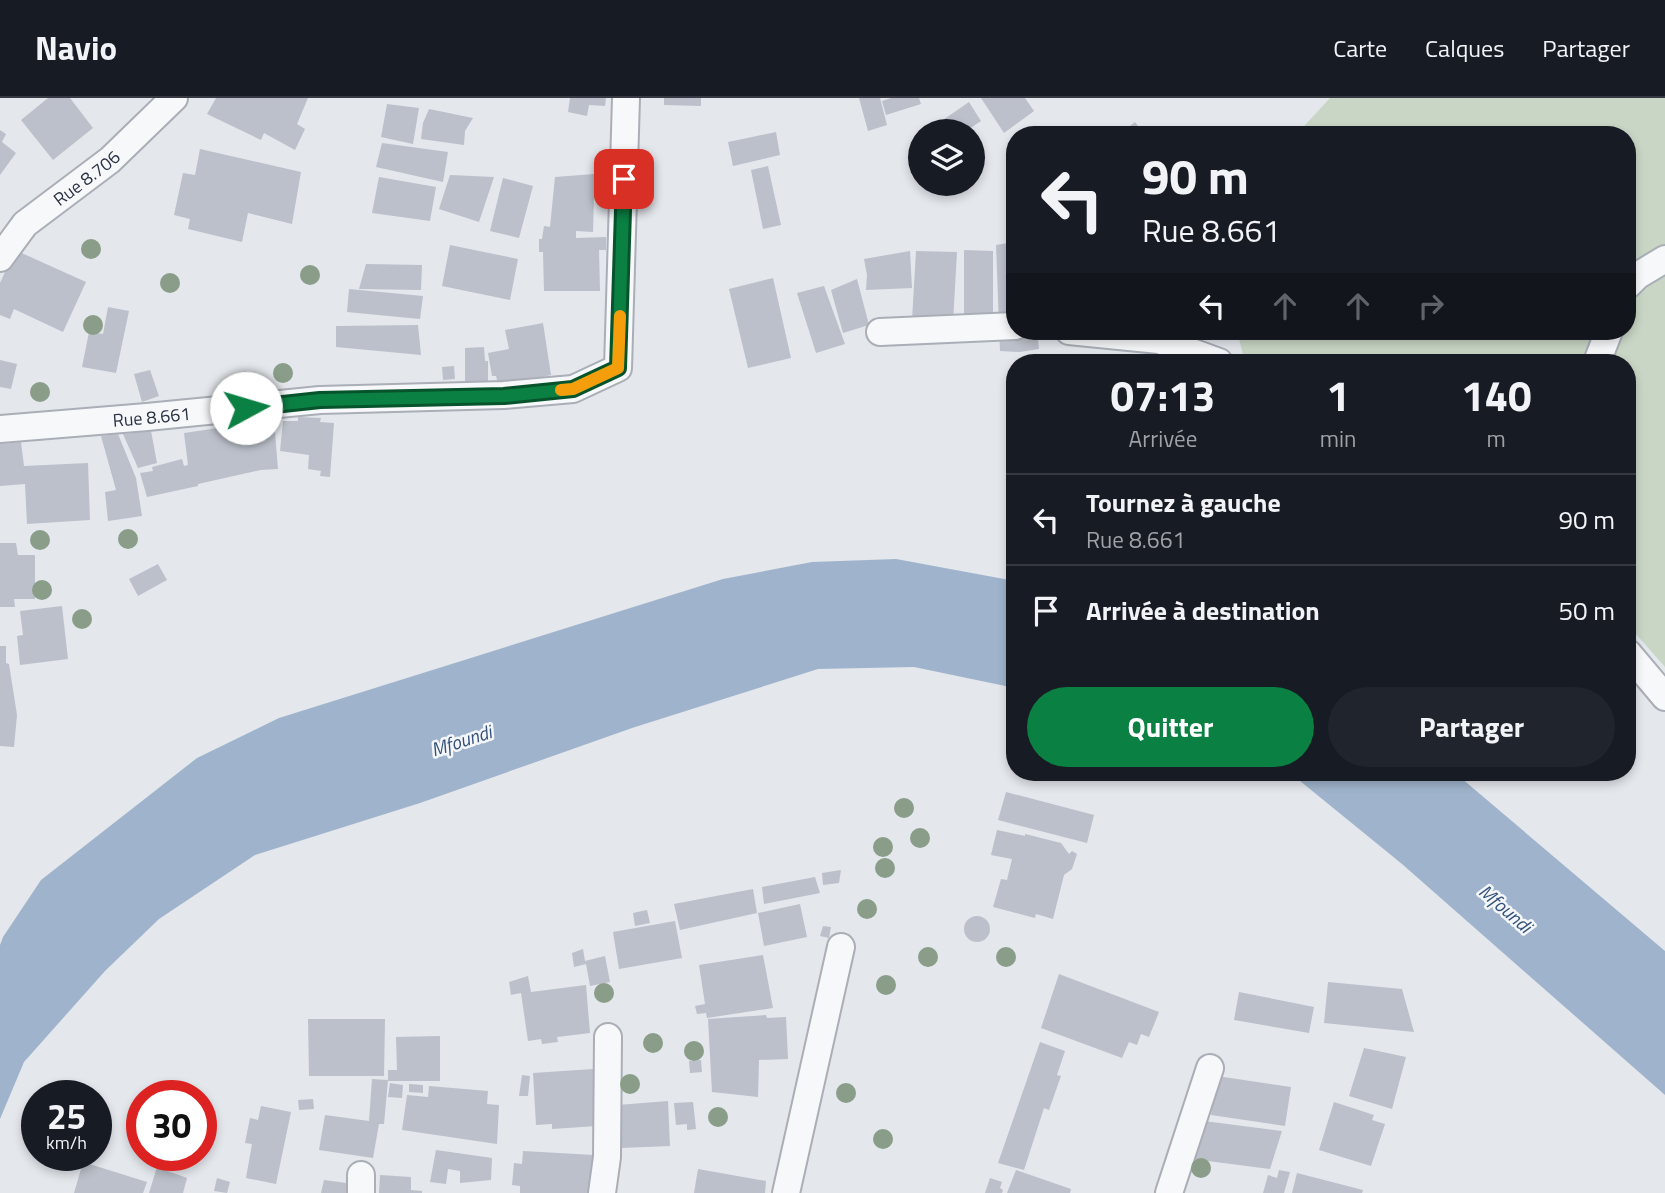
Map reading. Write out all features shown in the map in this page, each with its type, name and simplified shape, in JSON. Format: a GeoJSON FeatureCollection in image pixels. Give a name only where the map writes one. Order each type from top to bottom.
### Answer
{"type":"FeatureCollection","features":[{"type":"Feature","properties":{"kind":"street","name":"Rue 8.706"},"geometry":{"type":"LineString","coordinates":[[0,258],[25,224],[110,160],[174,98]]}},
{"type":"Feature","properties":{"kind":"street","name":"Rue 8.661"},"geometry":{"type":"LineString","coordinates":[[0,429],[320,400],[504,396],[573,389],[618,368],[626,98]]}},
{"type":"Feature","properties":{"kind":"street"},"geometry":{"type":"LineString","coordinates":[[1636,277],[1665,259]]}},
{"type":"Feature","properties":{"kind":"street"},"geometry":{"type":"LineString","coordinates":[[880,332],[1006,326]]}},
{"type":"Feature","properties":{"kind":"street"},"geometry":{"type":"LineString","coordinates":[[1159,340],[1197,354]]}},
{"type":"Feature","properties":{"kind":"street"},"geometry":{"type":"LineString","coordinates":[[1636,663],[1665,697]]}},
{"type":"Feature","properties":{"kind":"street"},"geometry":{"type":"LineString","coordinates":[[786,1193],[841,947]]}},
{"type":"Feature","properties":{"kind":"street"},"geometry":{"type":"LineString","coordinates":[[601,1193],[607,1157],[608,1037]]}},
{"type":"Feature","properties":{"kind":"street"},"geometry":{"type":"LineString","coordinates":[[1169,1193],[1210,1068]]}},
{"type":"Feature","properties":{"kind":"green space"},"geometry":{"type":"Polygon","coordinates":[[[1330,98],[1665,98],[1665,667],[1636,634],[1636,354],[1243,354],[1239,340],[1636,340],[1636,126],[1304,126],[1330,98]]]}},
{"type":"Feature","properties":{"kind":"water","name":"Mfoundi"},"geometry":{"type":"Polygon","coordinates":[[[896,559],[1006,579],[1006,686],[914,667],[818,669],[632,728],[420,803],[255,855],[159,919],[105,971],[24,1062],[0,1119],[0,945],[3,937],[41,880],[197,758],[279,718],[723,579],[812,562],[896,559]]]}},
{"type":"Feature","properties":{"kind":"water","name":"Mfoundi"},"geometry":{"type":"Polygon","coordinates":[[[1300,781],[1465,781],[1665,951],[1665,1095],[1402,864],[1300,781]]]}},
{"type":"Feature","properties":{"kind":"building"},"geometry":{"type":"Polygon","coordinates":[[[48,98],[70,98],[93,128],[53,160],[21,120],[48,98]]]}},
{"type":"Feature","properties":{"kind":"building"},"geometry":{"type":"Polygon","coordinates":[[[216,98],[308,98],[297,124],[305,129],[295,150],[264,133],[261,140],[207,114],[216,98]]]}},
{"type":"Feature","properties":{"kind":"building"},"geometry":{"type":"Polygon","coordinates":[[[570,98],[606,98],[605,106],[589,105],[587,116],[568,112],[570,98]]]}},
{"type":"Feature","properties":{"kind":"building"},"geometry":{"type":"Polygon","coordinates":[[[664,98],[701,98],[701,106],[664,105],[664,98]]]}},
{"type":"Feature","properties":{"kind":"building"},"geometry":{"type":"Polygon","coordinates":[[[859,98],[880,98],[887,125],[868,131],[859,98]]]}},
{"type":"Feature","properties":{"kind":"building"},"geometry":{"type":"Polygon","coordinates":[[[891,98],[919,98],[921,104],[886,115],[882,101],[891,98]]]}},
{"type":"Feature","properties":{"kind":"building"},"geometry":{"type":"Polygon","coordinates":[[[981,98],[1025,98],[1034,111],[1014,126],[1006,126],[1004,133],[981,98]]]}},
{"type":"Feature","properties":{"kind":"building"},"geometry":{"type":"Polygon","coordinates":[[[969,102],[980,119],[944,119],[969,102]]]}},
{"type":"Feature","properties":{"kind":"building"},"geometry":{"type":"Polygon","coordinates":[[[387,104],[419,108],[413,144],[381,137],[387,104]]]}},
{"type":"Feature","properties":{"kind":"building"},"geometry":{"type":"Polygon","coordinates":[[[429,109],[473,118],[465,131],[464,145],[421,139],[423,123],[429,109]]]}},
{"type":"Feature","properties":{"kind":"building"},"geometry":{"type":"Polygon","coordinates":[[[0,130],[6,134],[2,142],[16,153],[0,175],[0,130]]]}},
{"type":"Feature","properties":{"kind":"building"},"geometry":{"type":"Polygon","coordinates":[[[776,132],[780,155],[733,166],[728,142],[776,132]]]}},
{"type":"Feature","properties":{"kind":"building"},"geometry":{"type":"Polygon","coordinates":[[[382,143],[448,152],[443,182],[376,167],[382,143]]]}},
{"type":"Feature","properties":{"kind":"building"},"geometry":{"type":"Polygon","coordinates":[[[200,149],[301,172],[292,224],[248,213],[242,242],[188,229],[190,219],[174,215],[183,173],[195,175],[200,149]]]}},
{"type":"Feature","properties":{"kind":"building"},"geometry":{"type":"Polygon","coordinates":[[[768,166],[781,225],[763,229],[751,170],[768,166]]]}},
{"type":"Feature","properties":{"kind":"building"},"geometry":{"type":"Polygon","coordinates":[[[607,173],[608,192],[594,194],[593,232],[576,231],[576,238],[606,237],[606,250],[599,250],[600,291],[544,291],[543,252],[539,252],[539,239],[542,239],[544,226],[550,227],[555,177],[607,173]]]}},
{"type":"Feature","properties":{"kind":"building"},"geometry":{"type":"Polygon","coordinates":[[[450,175],[494,177],[479,222],[439,209],[450,175]]]}},
{"type":"Feature","properties":{"kind":"building"},"geometry":{"type":"Polygon","coordinates":[[[379,177],[436,187],[430,221],[372,213],[379,177]]]}},
{"type":"Feature","properties":{"kind":"building"},"geometry":{"type":"Polygon","coordinates":[[[503,178],[533,186],[519,238],[490,231],[503,178]]]}},
{"type":"Feature","properties":{"kind":"building"},"geometry":{"type":"Polygon","coordinates":[[[1006,243],[1006,340],[1038,340],[1039,349],[1000,351],[996,245],[1006,243]]]}},
{"type":"Feature","properties":{"kind":"building"},"geometry":{"type":"Polygon","coordinates":[[[450,245],[518,259],[510,300],[442,286],[450,245]]]}},
{"type":"Feature","properties":{"kind":"building"},"geometry":{"type":"Polygon","coordinates":[[[15,250],[86,282],[63,332],[14,309],[10,319],[0,315],[0,283],[15,250]]]}},
{"type":"Feature","properties":{"kind":"building"},"geometry":{"type":"Polygon","coordinates":[[[964,250],[993,251],[993,323],[964,323],[964,250]]]}},
{"type":"Feature","properties":{"kind":"building"},"geometry":{"type":"Polygon","coordinates":[[[910,251],[912,288],[866,290],[864,259],[910,251]]]}},
{"type":"Feature","properties":{"kind":"building"},"geometry":{"type":"Polygon","coordinates":[[[916,251],[957,252],[953,323],[912,320],[916,251]]]}},
{"type":"Feature","properties":{"kind":"building"},"geometry":{"type":"Polygon","coordinates":[[[366,264],[422,265],[421,290],[359,289],[366,264]]]}},
{"type":"Feature","properties":{"kind":"building"},"geometry":{"type":"Polygon","coordinates":[[[773,278],[791,358],[748,368],[729,289],[773,278]]]}},
{"type":"Feature","properties":{"kind":"building"},"geometry":{"type":"Polygon","coordinates":[[[857,279],[869,325],[843,333],[831,290],[857,279]]]}},
{"type":"Feature","properties":{"kind":"building"},"geometry":{"type":"Polygon","coordinates":[[[824,286],[845,344],[816,353],[797,293],[824,286]]]}},
{"type":"Feature","properties":{"kind":"building"},"geometry":{"type":"Polygon","coordinates":[[[349,289],[423,296],[420,319],[347,312],[349,289]]]}},
{"type":"Feature","properties":{"kind":"building"},"geometry":{"type":"Polygon","coordinates":[[[108,307],[129,311],[116,373],[82,367],[89,332],[103,334],[108,307]]]}},
{"type":"Feature","properties":{"kind":"building"},"geometry":{"type":"Polygon","coordinates":[[[543,323],[551,375],[499,387],[496,376],[492,376],[488,353],[509,349],[505,330],[543,323]]]}},
{"type":"Feature","properties":{"kind":"building"},"geometry":{"type":"Polygon","coordinates":[[[418,325],[421,355],[336,347],[336,326],[418,325]]]}},
{"type":"Feature","properties":{"kind":"building"},"geometry":{"type":"Polygon","coordinates":[[[484,347],[485,361],[488,361],[488,388],[465,389],[465,348],[484,347]]]}},
{"type":"Feature","properties":{"kind":"building"},"geometry":{"type":"Polygon","coordinates":[[[0,360],[17,364],[11,389],[0,387],[0,360]]]}},
{"type":"Feature","properties":{"kind":"building"},"geometry":{"type":"Polygon","coordinates":[[[454,366],[455,379],[443,380],[442,367],[454,366]]]}},
{"type":"Feature","properties":{"kind":"building"},"geometry":{"type":"Polygon","coordinates":[[[150,370],[159,396],[142,402],[134,374],[150,370]]]}},
{"type":"Feature","properties":{"kind":"building"},"geometry":{"type":"Polygon","coordinates":[[[298,417],[321,418],[320,422],[334,423],[330,477],[320,476],[321,471],[308,469],[309,455],[280,451],[283,421],[298,421],[298,417]]]}},
{"type":"Feature","properties":{"kind":"building"},"geometry":{"type":"Polygon","coordinates":[[[274,420],[278,469],[261,470],[147,497],[140,473],[153,471],[152,467],[182,459],[184,466],[188,465],[184,433],[274,420]]]}},
{"type":"Feature","properties":{"kind":"building"},"geometry":{"type":"Polygon","coordinates":[[[151,431],[157,463],[138,468],[123,434],[151,431]]]}},
{"type":"Feature","properties":{"kind":"building"},"geometry":{"type":"Polygon","coordinates":[[[118,434],[136,478],[142,516],[108,521],[105,492],[116,490],[101,436],[118,434]]]}},
{"type":"Feature","properties":{"kind":"building"},"geometry":{"type":"Polygon","coordinates":[[[21,442],[24,466],[88,463],[90,520],[27,524],[25,484],[0,486],[0,444],[21,442]]]}},
{"type":"Feature","properties":{"kind":"building"},"geometry":{"type":"Polygon","coordinates":[[[0,543],[16,543],[18,555],[35,555],[35,599],[14,599],[15,607],[0,607],[0,543]]]}},
{"type":"Feature","properties":{"kind":"building"},"geometry":{"type":"Polygon","coordinates":[[[158,564],[167,580],[138,596],[129,579],[158,564]]]}},
{"type":"Feature","properties":{"kind":"building"},"geometry":{"type":"Polygon","coordinates":[[[62,606],[68,659],[20,665],[17,636],[23,635],[20,611],[62,606]]]}},
{"type":"Feature","properties":{"kind":"building"},"geometry":{"type":"Polygon","coordinates":[[[0,646],[6,646],[6,663],[9,664],[17,715],[14,747],[0,746],[0,646]]]}},
{"type":"Feature","properties":{"kind":"building"},"geometry":{"type":"Polygon","coordinates":[[[1006,792],[1094,815],[1087,843],[998,820],[1006,792]]]}},
{"type":"Feature","properties":{"kind":"building"},"geometry":{"type":"Polygon","coordinates":[[[997,830],[1061,843],[1069,854],[1072,851],[1077,854],[1072,869],[1064,875],[1053,919],[1036,914],[1035,918],[993,907],[1001,879],[1007,880],[1012,859],[991,855],[997,830]]]}},
{"type":"Feature","properties":{"kind":"building"},"geometry":{"type":"Polygon","coordinates":[[[841,870],[839,883],[823,885],[822,873],[841,870]]]}},
{"type":"Feature","properties":{"kind":"building"},"geometry":{"type":"Polygon","coordinates":[[[815,877],[820,893],[764,904],[762,887],[815,877]]]}},
{"type":"Feature","properties":{"kind":"building"},"geometry":{"type":"Polygon","coordinates":[[[753,889],[757,913],[680,930],[674,904],[753,889]]]}},
{"type":"Feature","properties":{"kind":"building"},"geometry":{"type":"Polygon","coordinates":[[[800,904],[807,937],[764,946],[758,913],[800,904]]]}},
{"type":"Feature","properties":{"kind":"building"},"geometry":{"type":"Polygon","coordinates":[[[647,910],[650,923],[635,926],[633,913],[647,910]]]}},
{"type":"Feature","properties":{"kind":"building"},"geometry":{"type":"Polygon","coordinates":[[[977,916],[987,919],[990,929],[987,939],[977,942],[967,939],[964,929],[967,919],[977,916]]]}},
{"type":"Feature","properties":{"kind":"building"},"geometry":{"type":"Polygon","coordinates":[[[675,921],[682,958],[619,969],[613,932],[675,921]]]}},
{"type":"Feature","properties":{"kind":"building"},"geometry":{"type":"Polygon","coordinates":[[[823,926],[831,927],[829,938],[820,936],[823,926]]]}},
{"type":"Feature","properties":{"kind":"building"},"geometry":{"type":"Polygon","coordinates":[[[583,949],[585,961],[605,956],[610,982],[590,986],[586,964],[574,967],[572,953],[583,949]]]}},
{"type":"Feature","properties":{"kind":"building"},"geometry":{"type":"Polygon","coordinates":[[[763,955],[773,1008],[707,1018],[706,1013],[697,1014],[695,1006],[705,1004],[699,965],[763,955]]]}},
{"type":"Feature","properties":{"kind":"building"},"geometry":{"type":"Polygon","coordinates":[[[1059,974],[1159,1012],[1149,1037],[1141,1034],[1137,1045],[1129,1042],[1122,1058],[1041,1028],[1059,974]]]}},
{"type":"Feature","properties":{"kind":"building"},"geometry":{"type":"Polygon","coordinates":[[[528,976],[531,992],[586,985],[590,1033],[557,1037],[558,1042],[542,1044],[541,1039],[528,1041],[521,993],[511,995],[509,982],[528,976]]]}},
{"type":"Feature","properties":{"kind":"building"},"geometry":{"type":"Polygon","coordinates":[[[1328,982],[1402,989],[1414,1032],[1324,1023],[1328,982]]]}},
{"type":"Feature","properties":{"kind":"building"},"geometry":{"type":"Polygon","coordinates":[[[1239,992],[1314,1007],[1309,1033],[1234,1020],[1239,992]]]}},
{"type":"Feature","properties":{"kind":"building"},"geometry":{"type":"Polygon","coordinates":[[[766,1015],[767,1018],[786,1017],[788,1059],[759,1060],[758,1097],[712,1092],[708,1019],[766,1015]]]}},
{"type":"Feature","properties":{"kind":"building"},"geometry":{"type":"Polygon","coordinates":[[[308,1019],[385,1019],[384,1076],[309,1076],[308,1019]]]}},
{"type":"Feature","properties":{"kind":"building"},"geometry":{"type":"Polygon","coordinates":[[[440,1036],[440,1081],[388,1081],[388,1070],[397,1070],[396,1037],[440,1036]]]}},
{"type":"Feature","properties":{"kind":"building"},"geometry":{"type":"Polygon","coordinates":[[[1040,1042],[1065,1051],[1057,1075],[1061,1076],[1049,1110],[1044,1108],[1024,1170],[998,1163],[1040,1042]]]}},
{"type":"Feature","properties":{"kind":"building"},"geometry":{"type":"Polygon","coordinates":[[[1364,1048],[1406,1057],[1392,1109],[1349,1096],[1364,1048]]]}},
{"type":"Feature","properties":{"kind":"building"},"geometry":{"type":"Polygon","coordinates":[[[701,1060],[702,1072],[690,1073],[689,1061],[701,1060]]]}},
{"type":"Feature","properties":{"kind":"building"},"geometry":{"type":"Polygon","coordinates":[[[593,1069],[597,1126],[552,1129],[552,1124],[536,1125],[533,1073],[593,1069]]]}},
{"type":"Feature","properties":{"kind":"building"},"geometry":{"type":"Polygon","coordinates":[[[522,1075],[530,1076],[528,1096],[519,1096],[522,1075]]]}},
{"type":"Feature","properties":{"kind":"building"},"geometry":{"type":"Polygon","coordinates":[[[1217,1076],[1291,1087],[1285,1126],[1211,1115],[1217,1076]]]}},
{"type":"Feature","properties":{"kind":"building"},"geometry":{"type":"Polygon","coordinates":[[[372,1079],[388,1080],[384,1124],[379,1124],[373,1158],[319,1150],[325,1115],[369,1121],[372,1079]]]}},
{"type":"Feature","properties":{"kind":"building"},"geometry":{"type":"Polygon","coordinates":[[[390,1083],[403,1085],[402,1098],[388,1097],[390,1083]]]}},
{"type":"Feature","properties":{"kind":"building"},"geometry":{"type":"Polygon","coordinates":[[[409,1084],[423,1085],[423,1093],[409,1092],[409,1084]]]}},
{"type":"Feature","properties":{"kind":"building"},"geometry":{"type":"Polygon","coordinates":[[[429,1086],[488,1091],[487,1104],[499,1105],[497,1144],[402,1130],[407,1095],[428,1097],[429,1086]]]}},
{"type":"Feature","properties":{"kind":"building"},"geometry":{"type":"Polygon","coordinates":[[[313,1099],[314,1109],[299,1110],[298,1100],[313,1099]]]}},
{"type":"Feature","properties":{"kind":"building"},"geometry":{"type":"Polygon","coordinates":[[[668,1101],[670,1146],[621,1148],[618,1105],[668,1101]]]}},
{"type":"Feature","properties":{"kind":"building"},"geometry":{"type":"Polygon","coordinates":[[[693,1102],[696,1129],[687,1130],[687,1124],[676,1125],[674,1103],[693,1102]]]}},
{"type":"Feature","properties":{"kind":"building"},"geometry":{"type":"Polygon","coordinates":[[[1334,1102],[1374,1115],[1372,1120],[1385,1124],[1371,1166],[1319,1150],[1334,1102]]]}},
{"type":"Feature","properties":{"kind":"building"},"geometry":{"type":"Polygon","coordinates":[[[261,1106],[291,1112],[276,1184],[246,1178],[252,1144],[245,1143],[250,1118],[258,1120],[261,1106]]]}},
{"type":"Feature","properties":{"kind":"building"},"geometry":{"type":"Polygon","coordinates":[[[1204,1121],[1282,1131],[1270,1169],[1192,1159],[1204,1121]]]}},
{"type":"Feature","properties":{"kind":"building"},"geometry":{"type":"Polygon","coordinates":[[[436,1150],[492,1158],[491,1180],[460,1183],[460,1171],[448,1169],[446,1184],[430,1182],[436,1150]]]}},
{"type":"Feature","properties":{"kind":"building"},"geometry":{"type":"Polygon","coordinates":[[[523,1151],[594,1155],[592,1193],[520,1193],[520,1186],[512,1185],[514,1163],[522,1164],[523,1151]]]}},
{"type":"Feature","properties":{"kind":"building"},"geometry":{"type":"Polygon","coordinates":[[[698,1169],[766,1181],[765,1193],[694,1193],[698,1169]]]}},
{"type":"Feature","properties":{"kind":"building"},"geometry":{"type":"Polygon","coordinates":[[[1016,1170],[1071,1189],[1070,1193],[1007,1193],[1016,1170]]]}},
{"type":"Feature","properties":{"kind":"building"},"geometry":{"type":"Polygon","coordinates":[[[1279,1170],[1290,1172],[1284,1193],[1263,1193],[1268,1175],[1277,1178],[1279,1170]]]}},
{"type":"Feature","properties":{"kind":"building"},"geometry":{"type":"Polygon","coordinates":[[[80,1171],[112,1171],[147,1182],[143,1193],[74,1193],[80,1171]]]}},
{"type":"Feature","properties":{"kind":"building"},"geometry":{"type":"Polygon","coordinates":[[[156,1171],[168,1171],[187,1178],[183,1193],[149,1193],[156,1171]]]}},
{"type":"Feature","properties":{"kind":"building"},"geometry":{"type":"Polygon","coordinates":[[[1297,1173],[1363,1190],[1362,1193],[1292,1193],[1297,1173]]]}},
{"type":"Feature","properties":{"kind":"building"},"geometry":{"type":"Polygon","coordinates":[[[380,1175],[411,1177],[411,1190],[422,1193],[379,1193],[380,1175]]]}},
{"type":"Feature","properties":{"kind":"building"},"geometry":{"type":"Polygon","coordinates":[[[217,1178],[230,1182],[227,1193],[214,1191],[217,1178]]]}},
{"type":"Feature","properties":{"kind":"building"},"geometry":{"type":"Polygon","coordinates":[[[990,1178],[1002,1182],[1002,1193],[985,1193],[990,1178]]]}},
{"type":"Feature","properties":{"kind":"building"},"geometry":{"type":"Polygon","coordinates":[[[324,1180],[354,1184],[353,1193],[321,1193],[324,1180]]]}},
{"type":"Feature","properties":{"kind":"slow traffic"},"geometry":{"type":"LineString","coordinates":[[561,390],[573,389],[618,368],[620,316]]}},
{"type":"Feature","properties":{"kind":"route"},"geometry":{"type":"LineString","coordinates":[[246,408],[320,400],[504,396],[573,389],[618,368],[624,179]]}}]}
